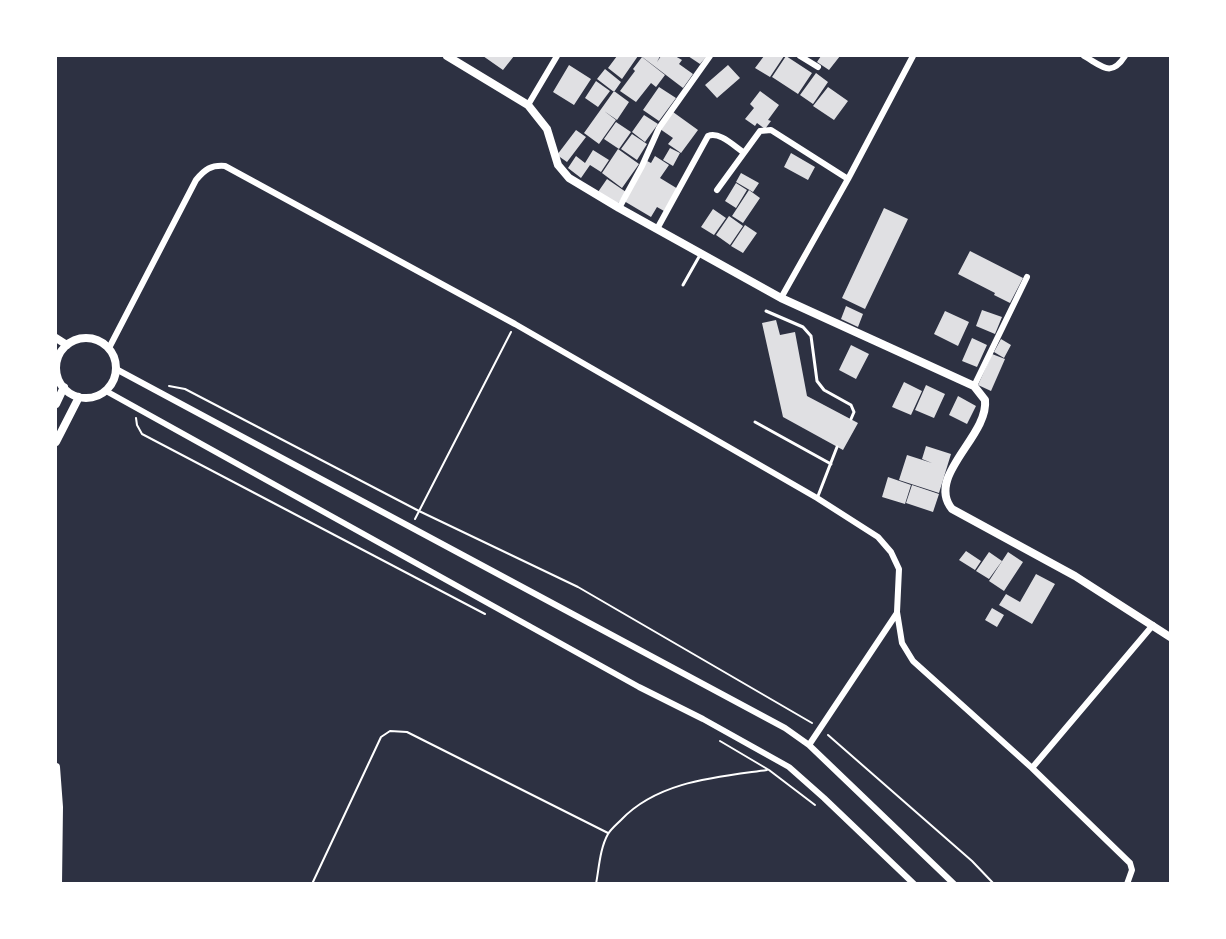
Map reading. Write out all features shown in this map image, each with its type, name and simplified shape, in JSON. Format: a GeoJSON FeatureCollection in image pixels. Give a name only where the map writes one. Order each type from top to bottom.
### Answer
{"type":"FeatureCollection","features":[{"type":"Feature","properties":{"kind":"street"},"geometry":{"type":"LineString","coordinates":[[447,56],[528,105],[547,129],[558,165],[563,173],[619,208],[781,298],[974,386],[985,400],[984,413],[946,481],[944,490],[946,502],[959,514],[1075,576],[1170,637]]}},
{"type":"Feature","properties":{"kind":"street"},"geometry":{"type":"LineString","coordinates":[[528,105],[557,56]]}},
{"type":"Feature","properties":{"kind":"street"},"geometry":{"type":"LineString","coordinates":[[619,208],[642,166],[658,128],[710,56]]}},
{"type":"Feature","properties":{"kind":"street"},"geometry":{"type":"LineString","coordinates":[[800,56],[818,67]]}},
{"type":"Feature","properties":{"kind":"street"},"geometry":{"type":"LineString","coordinates":[[781,298],[848,179],[913,56]]}},
{"type":"Feature","properties":{"kind":"street"},"geometry":{"type":"LineString","coordinates":[[1084,56],[1106,68],[1114,69],[1125,56]]}},
{"type":"Feature","properties":{"kind":"street"},"geometry":{"type":"LineString","coordinates":[[717,190],[760,131],[771,130],[848,179]]}},
{"type":"Feature","properties":{"kind":"street"},"geometry":{"type":"LineString","coordinates":[[657,229],[708,136],[718,135],[743,152]]}},
{"type":"Feature","properties":{"kind":"street"},"geometry":{"type":"LineString","coordinates":[[109,348],[196,180],[204,170],[214,165],[225,166],[515,324],[817,498],[878,537],[891,552],[899,569],[897,612],[902,644],[913,661],[1032,768],[1130,863],[1132,870],[1127,884]]}},
{"type":"Feature","properties":{"kind":"street"},"geometry":{"type":"LineString","coordinates":[[974,386],[1027,277]]}},
{"type":"Feature","properties":{"kind":"street"},"geometry":{"type":"LineString","coordinates":[[56,338],[67,345]]}},
{"type":"Feature","properties":{"kind":"street"},"geometry":{"type":"LineString","coordinates":[[89,339],[109,348],[115,358],[114,381],[98,396],[79,397],[59,381],[56,365],[67,345],[77,340],[89,339]]}},
{"type":"Feature","properties":{"kind":"street"},"geometry":{"type":"LineString","coordinates":[[116,369],[785,728],[809,745],[954,884]]}},
{"type":"Feature","properties":{"kind":"street"},"geometry":{"type":"LineString","coordinates":[[56,404],[64,387]]}},
{"type":"Feature","properties":{"kind":"street"},"geometry":{"type":"LineString","coordinates":[[106,390],[639,687],[703,719],[789,767],[914,884]]}},
{"type":"Feature","properties":{"kind":"street"},"geometry":{"type":"LineString","coordinates":[[56,442],[79,397]]}},
{"type":"Feature","properties":{"kind":"street"},"geometry":{"type":"LineString","coordinates":[[809,745],[897,612]]}},
{"type":"Feature","properties":{"kind":"street"},"geometry":{"type":"LineString","coordinates":[[1032,768],[1153,625]]}},
{"type":"Feature","properties":{"kind":"street"},"geometry":{"type":"LineString","coordinates":[[56,767],[59,807],[58,884]]}},
{"type":"Feature","properties":{"kind":"lane"},"geometry":{"type":"LineString","coordinates":[[683,285],[701,254]]}},
{"type":"Feature","properties":{"kind":"lane"},"geometry":{"type":"LineString","coordinates":[[766,311],[803,327],[811,336],[817,381],[824,390],[851,405],[854,412],[850,419]]}},
{"type":"Feature","properties":{"kind":"lane"},"geometry":{"type":"LineString","coordinates":[[755,422],[831,465]]}},
{"type":"Feature","properties":{"kind":"lane"},"geometry":{"type":"LineString","coordinates":[[817,498],[837,447]]}},
{"type":"Feature","properties":{"kind":"path"},"geometry":{"type":"LineString","coordinates":[[411,527],[515,324]]}},
{"type":"Feature","properties":{"kind":"path"},"geometry":{"type":"LineString","coordinates":[[149,387],[161,384],[185,389],[419,512],[578,587],[821,728],[972,861],[994,884]]}},
{"type":"Feature","properties":{"kind":"path"},"geometry":{"type":"LineString","coordinates":[[136,407],[137,425],[142,434],[487,615]]}},
{"type":"Feature","properties":{"kind":"path"},"geometry":{"type":"LineString","coordinates":[[312,884],[381,737],[390,731],[407,732],[608,833]]}},
{"type":"Feature","properties":{"kind":"path"},"geometry":{"type":"LineString","coordinates":[[711,736],[769,770],[816,806]]}},
{"type":"Feature","properties":{"kind":"path"},"geometry":{"type":"LineString","coordinates":[[596,884],[600,858],[608,833],[624,817],[655,794],[711,778],[789,767]]}},
{"type":"Feature","properties":{"kind":"building"},"geometry":{"type":"Polygon","coordinates":[[[483,56],[514,56],[503,70],[483,56]]]}},
{"type":"Feature","properties":{"kind":"building"},"geometry":{"type":"Polygon","coordinates":[[[617,56],[638,56],[622,79],[608,68],[617,56]]]}},
{"type":"Feature","properties":{"kind":"building"},"geometry":{"type":"Polygon","coordinates":[[[641,56],[660,56],[657,62],[661,56],[675,56],[682,60],[679,64],[693,74],[683,88],[641,56]]]}},
{"type":"Feature","properties":{"kind":"building"},"geometry":{"type":"Polygon","coordinates":[[[688,56],[707,56],[700,64],[688,56]]]}},
{"type":"Feature","properties":{"kind":"building"},"geometry":{"type":"Polygon","coordinates":[[[764,56],[784,56],[770,77],[755,68],[764,56]]]}},
{"type":"Feature","properties":{"kind":"building"},"geometry":{"type":"Polygon","coordinates":[[[786,56],[812,73],[798,94],[772,77],[786,56]]]}},
{"type":"Feature","properties":{"kind":"building"},"geometry":{"type":"Polygon","coordinates":[[[821,56],[840,56],[829,70],[817,62],[821,56]]]}},
{"type":"Feature","properties":{"kind":"building"},"geometry":{"type":"Polygon","coordinates":[[[642,57],[665,75],[656,87],[651,83],[636,102],[620,91],[642,57]]]}},
{"type":"Feature","properties":{"kind":"building"},"geometry":{"type":"Polygon","coordinates":[[[569,65],[591,79],[574,105],[553,92],[569,65]]]}},
{"type":"Feature","properties":{"kind":"building"},"geometry":{"type":"Polygon","coordinates":[[[728,65],[740,78],[717,98],[705,85],[728,65]]]}},
{"type":"Feature","properties":{"kind":"building"},"geometry":{"type":"Polygon","coordinates":[[[605,69],[621,82],[614,92],[597,79],[605,69]]]}},
{"type":"Feature","properties":{"kind":"building"},"geometry":{"type":"Polygon","coordinates":[[[816,73],[828,82],[813,104],[800,95],[816,73]]]}},
{"type":"Feature","properties":{"kind":"building"},"geometry":{"type":"Polygon","coordinates":[[[596,81],[610,91],[598,107],[585,98],[596,81]]]}},
{"type":"Feature","properties":{"kind":"building"},"geometry":{"type":"Polygon","coordinates":[[[659,87],[676,98],[659,121],[643,110],[659,87]]]}},
{"type":"Feature","properties":{"kind":"building"},"geometry":{"type":"Polygon","coordinates":[[[828,87],[848,101],[834,120],[813,106],[828,87]]]}},
{"type":"Feature","properties":{"kind":"building"},"geometry":{"type":"Polygon","coordinates":[[[614,91],[629,102],[617,120],[604,111],[616,120],[599,144],[584,133],[614,91]]]}},
{"type":"Feature","properties":{"kind":"building"},"geometry":{"type":"Polygon","coordinates":[[[760,91],[779,105],[768,120],[771,121],[765,129],[745,119],[754,108],[750,104],[760,91]]]}},
{"type":"Feature","properties":{"kind":"building"},"geometry":{"type":"Polygon","coordinates":[[[673,112],[698,130],[681,153],[668,144],[673,138],[660,129],[673,112]]]}},
{"type":"Feature","properties":{"kind":"building"},"geometry":{"type":"Polygon","coordinates":[[[644,115],[658,124],[645,142],[632,132],[644,115]]]}},
{"type":"Feature","properties":{"kind":"building"},"geometry":{"type":"Polygon","coordinates":[[[616,122],[631,132],[619,149],[604,139],[616,122]]]}},
{"type":"Feature","properties":{"kind":"building"},"geometry":{"type":"Polygon","coordinates":[[[576,130],[586,137],[567,162],[557,155],[576,130]]]}},
{"type":"Feature","properties":{"kind":"building"},"geometry":{"type":"Polygon","coordinates":[[[632,134],[647,144],[637,160],[621,149],[632,134]]]}},
{"type":"Feature","properties":{"kind":"building"},"geometry":{"type":"Polygon","coordinates":[[[670,148],[680,153],[673,166],[663,160],[670,148]]]}},
{"type":"Feature","properties":{"kind":"building"},"geometry":{"type":"Polygon","coordinates":[[[618,149],[639,164],[622,188],[602,173],[618,149]]]}},
{"type":"Feature","properties":{"kind":"building"},"geometry":{"type":"Polygon","coordinates":[[[593,150],[609,160],[601,172],[590,165],[581,178],[568,168],[576,156],[585,163],[593,150]]]}},
{"type":"Feature","properties":{"kind":"building"},"geometry":{"type":"Polygon","coordinates":[[[791,153],[815,167],[808,180],[784,167],[791,153]]]}},
{"type":"Feature","properties":{"kind":"building"},"geometry":{"type":"Polygon","coordinates":[[[655,156],[669,165],[660,178],[678,189],[664,211],[657,207],[651,217],[624,201],[647,161],[651,163],[655,156]]]}},
{"type":"Feature","properties":{"kind":"building"},"geometry":{"type":"Polygon","coordinates":[[[741,173],[759,183],[753,192],[736,182],[741,173]]]}},
{"type":"Feature","properties":{"kind":"building"},"geometry":{"type":"Polygon","coordinates":[[[607,179],[626,192],[617,205],[598,192],[607,179]]]}},
{"type":"Feature","properties":{"kind":"building"},"geometry":{"type":"Polygon","coordinates":[[[736,183],[747,190],[736,208],[725,201],[736,183]]]}},
{"type":"Feature","properties":{"kind":"building"},"geometry":{"type":"Polygon","coordinates":[[[749,190],[760,198],[743,223],[732,216],[749,190]]]}},
{"type":"Feature","properties":{"kind":"building"},"geometry":{"type":"Polygon","coordinates":[[[884,208],[908,219],[865,309],[842,298],[884,208]]]}},
{"type":"Feature","properties":{"kind":"building"},"geometry":{"type":"Polygon","coordinates":[[[713,209],[726,218],[714,235],[701,227],[713,209]]]}},
{"type":"Feature","properties":{"kind":"building"},"geometry":{"type":"Polygon","coordinates":[[[729,216],[743,226],[730,245],[716,235],[729,216]]]}},
{"type":"Feature","properties":{"kind":"building"},"geometry":{"type":"Polygon","coordinates":[[[745,225],[757,233],[743,253],[731,246],[745,225]]]}},
{"type":"Feature","properties":{"kind":"building"},"geometry":{"type":"Polygon","coordinates":[[[970,251],[1023,278],[1010,303],[958,274],[970,251]]]}},
{"type":"Feature","properties":{"kind":"building"},"geometry":{"type":"Polygon","coordinates":[[[846,306],[863,314],[858,327],[841,319],[846,306]]]}},
{"type":"Feature","properties":{"kind":"building"},"geometry":{"type":"Polygon","coordinates":[[[982,310],[1002,317],[995,334],[976,326],[982,310]]]}},
{"type":"Feature","properties":{"kind":"building"},"geometry":{"type":"Polygon","coordinates":[[[945,311],[969,322],[958,346],[934,334],[945,311]]]}},
{"type":"Feature","properties":{"kind":"building"},"geometry":{"type":"Polygon","coordinates":[[[776,320],[780,335],[795,332],[807,396],[858,423],[843,450],[783,417],[762,323],[776,320]]]}},
{"type":"Feature","properties":{"kind":"building"},"geometry":{"type":"Polygon","coordinates":[[[972,338],[987,345],[977,367],[962,361],[972,338]]]}},
{"type":"Feature","properties":{"kind":"building"},"geometry":{"type":"Polygon","coordinates":[[[1001,339],[1011,345],[1004,358],[994,352],[1001,339]]]}},
{"type":"Feature","properties":{"kind":"building"},"geometry":{"type":"Polygon","coordinates":[[[851,345],[869,354],[856,379],[839,370],[851,345]]]}},
{"type":"Feature","properties":{"kind":"building"},"geometry":{"type":"Polygon","coordinates":[[[992,354],[1005,359],[991,391],[978,385],[992,354]]]}},
{"type":"Feature","properties":{"kind":"building"},"geometry":{"type":"Polygon","coordinates":[[[904,382],[922,391],[911,415],[892,407],[904,382]]]}},
{"type":"Feature","properties":{"kind":"building"},"geometry":{"type":"Polygon","coordinates":[[[926,385],[945,394],[934,418],[915,410],[926,385]]]}},
{"type":"Feature","properties":{"kind":"building"},"geometry":{"type":"Polygon","coordinates":[[[958,396],[976,406],[967,424],[949,415],[958,396]]]}},
{"type":"Feature","properties":{"kind":"building"},"geometry":{"type":"Polygon","coordinates":[[[926,446],[951,454],[939,493],[899,480],[907,455],[932,463],[922,459],[926,446]]]}},
{"type":"Feature","properties":{"kind":"building"},"geometry":{"type":"Polygon","coordinates":[[[888,477],[911,485],[905,504],[882,497],[888,477]]]}},
{"type":"Feature","properties":{"kind":"building"},"geometry":{"type":"Polygon","coordinates":[[[912,485],[939,494],[933,512],[906,503],[912,485]]]}},
{"type":"Feature","properties":{"kind":"building"},"geometry":{"type":"Polygon","coordinates":[[[966,551],[981,561],[975,570],[959,560],[966,551]]]}},
{"type":"Feature","properties":{"kind":"building"},"geometry":{"type":"Polygon","coordinates":[[[989,552],[1002,561],[989,579],[976,571],[989,552]]]}},
{"type":"Feature","properties":{"kind":"building"},"geometry":{"type":"Polygon","coordinates":[[[1008,552],[1023,562],[1004,591],[989,581],[1008,552]]]}},
{"type":"Feature","properties":{"kind":"building"},"geometry":{"type":"Polygon","coordinates":[[[1036,574],[1055,584],[1032,624],[999,605],[1006,594],[1020,602],[1036,574]]]}},
{"type":"Feature","properties":{"kind":"building"},"geometry":{"type":"Polygon","coordinates":[[[992,608],[1004,615],[997,627],[985,620],[992,608]]]}}]}
